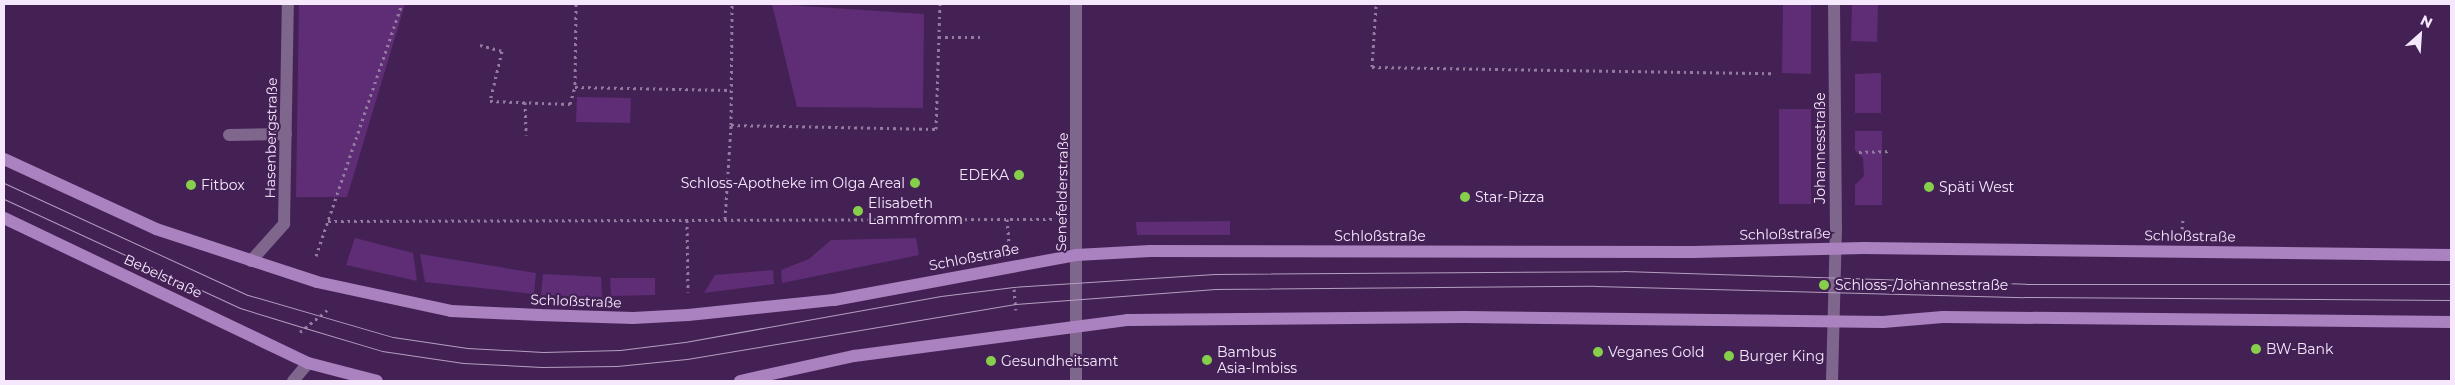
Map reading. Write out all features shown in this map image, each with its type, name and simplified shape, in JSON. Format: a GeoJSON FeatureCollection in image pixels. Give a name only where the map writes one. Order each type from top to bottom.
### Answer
{"type":"FeatureCollection","features":[{"type":"Feature","properties":{"kind":"street","name":"Hasenbergstraße"},"geometry":{"type":"LineString","coordinates":[[251,261],[284,224],[288,4]]}},
{"type":"Feature","properties":{"kind":"street","name":"Senefelderstraße"},"geometry":{"type":"LineString","coordinates":[[1076,4],[1078,219],[1076,255],[1076,381]]}},
{"type":"Feature","properties":{"kind":"street","name":"Johannesstraße"},"geometry":{"type":"LineString","coordinates":[[1832,381],[1836,248],[1834,4]]}},
{"type":"Feature","properties":{"kind":"street"},"geometry":{"type":"LineString","coordinates":[[229,134],[286,134]]}},
{"type":"Feature","properties":{"kind":"street"},"geometry":{"type":"LineString","coordinates":[[4,159],[156,229],[312,281]]}},
{"type":"Feature","properties":{"kind":"street","name":"Bebelstraße"},"geometry":{"type":"LineString","coordinates":[[4,218],[308,364]]}},
{"type":"Feature","properties":{"kind":"street","name":"Schloßstraße"},"geometry":{"type":"LineString","coordinates":[[312,281],[451,311],[633,318],[688,315],[834,300],[1076,255],[1240,250],[1693,252],[1836,248],[2451,255]]}},
{"type":"Feature","properties":{"kind":"street"},"geometry":{"type":"LineString","coordinates":[[740,381],[854,356],[1076,324],[1127,320],[1465,317],[1884,322],[1943,317],[2451,322]]}},
{"type":"Feature","properties":{"kind":"street"},"geometry":{"type":"LineString","coordinates":[[293,381],[308,364],[377,381]]}},
{"type":"Feature","properties":{"kind":"path"},"geometry":{"type":"LineString","coordinates":[[295,337],[334,303],[314,298],[312,281],[328,221],[402,4]]}},
{"type":"Feature","properties":{"kind":"path"},"geometry":{"type":"LineString","coordinates":[[480,45],[502,50],[490,100],[570,104],[575,87],[576,4]]}},
{"type":"Feature","properties":{"kind":"path"},"geometry":{"type":"LineString","coordinates":[[725,219],[731,125],[732,4]]}},
{"type":"Feature","properties":{"kind":"path"},"geometry":{"type":"LineString","coordinates":[[731,125],[936,129],[940,4]]}},
{"type":"Feature","properties":{"kind":"path"},"geometry":{"type":"LineString","coordinates":[[1376,6],[1372,68],[1772,73]]}},
{"type":"Feature","properties":{"kind":"path"},"geometry":{"type":"LineString","coordinates":[[939,37],[982,37]]}},
{"type":"Feature","properties":{"kind":"path"},"geometry":{"type":"LineString","coordinates":[[575,87],[730,90]]}},
{"type":"Feature","properties":{"kind":"path"},"geometry":{"type":"LineString","coordinates":[[524,102],[526,135]]}},
{"type":"Feature","properties":{"kind":"path"},"geometry":{"type":"LineString","coordinates":[[1836,152],[1891,151]]}},
{"type":"Feature","properties":{"kind":"path"},"geometry":{"type":"LineString","coordinates":[[328,221],[1078,219]]}},
{"type":"Feature","properties":{"kind":"path"},"geometry":{"type":"LineString","coordinates":[[687,220],[688,315]]}},
{"type":"Feature","properties":{"kind":"shaded area"},"geometry":{"type":"Polygon","coordinates":[[[299,4],[405,4],[347,197],[296,197],[299,4]]]}},
{"type":"Feature","properties":{"kind":"shaded area"},"geometry":{"type":"Polygon","coordinates":[[[772,4],[924,14],[923,108],[797,107],[772,4]]]}},
{"type":"Feature","properties":{"kind":"shaded area"},"geometry":{"type":"Polygon","coordinates":[[[1783,4],[1811,4],[1811,74],[1782,73],[1783,4]]]}},
{"type":"Feature","properties":{"kind":"shaded area"},"geometry":{"type":"Polygon","coordinates":[[[1852,4],[1878,4],[1877,42],[1851,41],[1852,4]]]}},
{"type":"Feature","properties":{"kind":"shaded area"},"geometry":{"type":"Polygon","coordinates":[[[1881,73],[1881,113],[1855,113],[1855,74],[1881,73]]]}},
{"type":"Feature","properties":{"kind":"shaded area"},"geometry":{"type":"Polygon","coordinates":[[[577,97],[631,98],[630,123],[576,122],[577,97]]]}},
{"type":"Feature","properties":{"kind":"shaded area"},"geometry":{"type":"Polygon","coordinates":[[[1779,109],[1811,109],[1811,204],[1779,204],[1779,109]]]}},
{"type":"Feature","properties":{"kind":"shaded area"},"geometry":{"type":"Polygon","coordinates":[[[1855,131],[1882,131],[1882,205],[1855,205],[1855,185],[1864,176],[1863,158],[1855,150],[1855,131]]]}},
{"type":"Feature","properties":{"kind":"shaded area"},"geometry":{"type":"Polygon","coordinates":[[[1230,221],[1230,235],[1137,235],[1136,222],[1230,221]]]}},
{"type":"Feature","properties":{"kind":"shaded area"},"geometry":{"type":"Polygon","coordinates":[[[355,238],[413,253],[417,281],[346,265],[355,238]]]}},
{"type":"Feature","properties":{"kind":"shaded area"},"geometry":{"type":"Polygon","coordinates":[[[916,238],[919,255],[782,283],[781,270],[809,259],[831,240],[916,238]]]}},
{"type":"Feature","properties":{"kind":"shaded area"},"geometry":{"type":"Polygon","coordinates":[[[420,254],[536,273],[534,294],[425,282],[420,254]]]}},
{"type":"Feature","properties":{"kind":"shaded area"},"geometry":{"type":"Polygon","coordinates":[[[773,270],[774,284],[704,293],[715,275],[773,270]]]}},
{"type":"Feature","properties":{"kind":"shaded area"},"geometry":{"type":"Polygon","coordinates":[[[543,274],[601,277],[602,297],[541,295],[543,274]]]}},
{"type":"Feature","properties":{"kind":"shaded area"},"geometry":{"type":"Polygon","coordinates":[[[610,278],[655,278],[655,295],[611,296],[610,278]]]}},
{"type":"Feature","properties":{"kind":"tram line"},"geometry":{"type":"LineString","coordinates":[[4,183],[248,295],[393,337],[467,348],[543,352],[620,350],[685,342],[941,296],[1013,287],[1215,274],[1623,271],[2026,284],[2451,284]]}},
{"type":"Feature","properties":{"kind":"tram line"},"geometry":{"type":"LineString","coordinates":[[4,199],[240,308],[382,351],[463,363],[542,367],[617,366],[687,359],[1015,304],[1215,289],[1595,286],[2024,297],[2451,300]]}},
{"type":"Feature","properties":{"kind":"place","name":"EDEKA"},"geometry":{"type":"Point","coordinates":[1019,175]}},
{"type":"Feature","properties":{"kind":"place","name":"Schloss-Apotheke im Olga Areal"},"geometry":{"type":"Point","coordinates":[915,183]}},
{"type":"Feature","properties":{"kind":"place","name":"Fitbox"},"geometry":{"type":"Point","coordinates":[191,185]}},
{"type":"Feature","properties":{"kind":"place","name":"Späti West"},"geometry":{"type":"Point","coordinates":[1929,187]}},
{"type":"Feature","properties":{"kind":"place","name":"Star-Pizza"},"geometry":{"type":"Point","coordinates":[1465,197]}},
{"type":"Feature","properties":{"kind":"place","name":"Elisabeth Lammfromm"},"geometry":{"type":"Point","coordinates":[858,211]}},
{"type":"Feature","properties":{"kind":"place","name":"Schloss-/Johannesstraße"},"geometry":{"type":"Point","coordinates":[1824,285]}},
{"type":"Feature","properties":{"kind":"place","name":"BW-Bank"},"geometry":{"type":"Point","coordinates":[2256,349]}},
{"type":"Feature","properties":{"kind":"place","name":"Veganes Gold"},"geometry":{"type":"Point","coordinates":[1598,352]}},
{"type":"Feature","properties":{"kind":"place","name":"Burger King"},"geometry":{"type":"Point","coordinates":[1729,356]}},
{"type":"Feature","properties":{"kind":"place","name":"Bambus Asia-Imbiss"},"geometry":{"type":"Point","coordinates":[1207,360]}},
{"type":"Feature","properties":{"kind":"place","name":"Gesundheitsamt"},"geometry":{"type":"Point","coordinates":[991,361]}}]}
